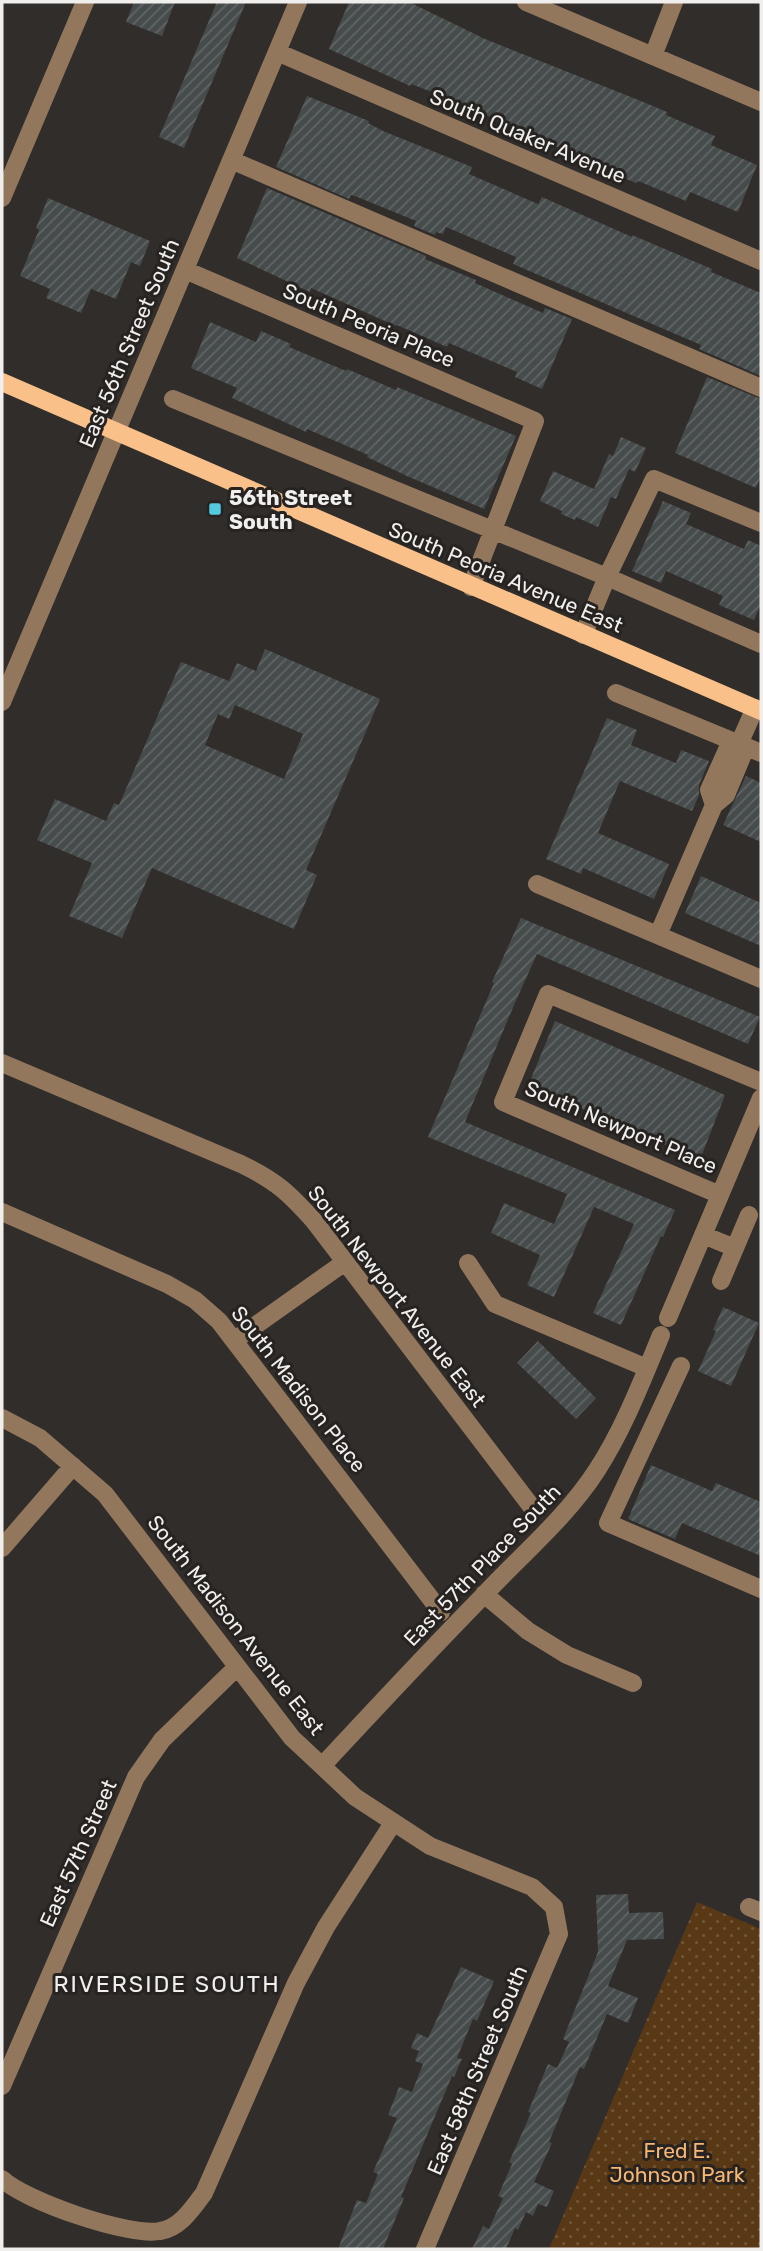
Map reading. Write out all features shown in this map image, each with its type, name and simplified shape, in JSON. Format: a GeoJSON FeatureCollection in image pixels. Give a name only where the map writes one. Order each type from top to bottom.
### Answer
{"type":"FeatureCollection","features":[{"type":"Feature","properties":{"kind":"main road","name":"South Peoria Avenue East"},"geometry":{"type":"LineString","coordinates":[[2,382],[758,710]]}},
{"type":"Feature","properties":{"kind":"street"},"geometry":{"type":"LineString","coordinates":[[2,198],[85,2]]}},
{"type":"Feature","properties":{"kind":"street","name":"East 56th Street South"},"geometry":{"type":"LineString","coordinates":[[2,702],[298,2]]}},
{"type":"Feature","properties":{"kind":"street"},"geometry":{"type":"LineString","coordinates":[[526,2],[761,102]]}},
{"type":"Feature","properties":{"kind":"street"},"geometry":{"type":"LineString","coordinates":[[653,56],[674,2]]}},
{"type":"Feature","properties":{"kind":"street","name":"South Quaker Avenue"},"geometry":{"type":"LineString","coordinates":[[276,52],[761,261]]}},
{"type":"Feature","properties":{"kind":"street"},"geometry":{"type":"LineString","coordinates":[[231,160],[761,388]]}},
{"type":"Feature","properties":{"kind":"street","name":"South Peoria Place"},"geometry":{"type":"LineString","coordinates":[[185,270],[535,421],[494,531]]}},
{"type":"Feature","properties":{"kind":"street","name":"South Peoria Avenue East"},"geometry":{"type":"LineString","coordinates":[[173,399],[607,577],[761,644]]}},
{"type":"Feature","properties":{"kind":"street"},"geometry":{"type":"LineString","coordinates":[[583,635],[607,577],[654,479],[761,523]]}},
{"type":"Feature","properties":{"kind":"street"},"geometry":{"type":"LineString","coordinates":[[471,587],[494,531]]}},
{"type":"Feature","properties":{"kind":"street"},"geometry":{"type":"LineString","coordinates":[[616,693],[744,746]]}},
{"type":"Feature","properties":{"kind":"street"},"geometry":{"type":"LineString","coordinates":[[657,936],[714,805],[709,790],[744,746],[758,710]]}},
{"type":"Feature","properties":{"kind":"street"},"geometry":{"type":"LineString","coordinates":[[537,884],[761,979]]}},
{"type":"Feature","properties":{"kind":"street","name":"South Newport Place"},"geometry":{"type":"LineString","coordinates":[[720,1195],[503,1102],[548,994],[761,1082]]}},
{"type":"Feature","properties":{"kind":"street","name":"South Newport Avenue East"},"geometry":{"type":"LineString","coordinates":[[2,1063],[241,1164],[271,1179],[292,1196],[534,1510]]}},
{"type":"Feature","properties":{"kind":"street","name":"East 57th Place South"},"geometry":{"type":"LineString","coordinates":[[321,1766],[484,1594],[553,1527],[579,1496],[610,1448],[632,1402],[761,1098]]}},
{"type":"Feature","properties":{"kind":"street","name":"South Madison Place"},"geometry":{"type":"LineString","coordinates":[[2,1212],[167,1284],[195,1300],[219,1321],[441,1612]]}},
{"type":"Feature","properties":{"kind":"street"},"geometry":{"type":"LineString","coordinates":[[721,1281],[749,1215]]}},
{"type":"Feature","properties":{"kind":"street"},"geometry":{"type":"LineString","coordinates":[[703,1235],[735,1248]]}},
{"type":"Feature","properties":{"kind":"street"},"geometry":{"type":"LineString","coordinates":[[235,1340],[345,1262]]}},
{"type":"Feature","properties":{"kind":"street"},"geometry":{"type":"LineString","coordinates":[[468,1263],[495,1304],[647,1368]]}},
{"type":"Feature","properties":{"kind":"street"},"geometry":{"type":"LineString","coordinates":[[681,1366],[608,1523],[761,1589]]}},
{"type":"Feature","properties":{"kind":"street"},"geometry":{"type":"LineString","coordinates":[[632,1402],[660,1413]]}},
{"type":"Feature","properties":{"kind":"street","name":"South Madison Avenue East"},"geometry":{"type":"LineString","coordinates":[[2,1418],[40,1438],[105,1494],[292,1738],[355,1797],[447,1854],[532,1887],[554,1907]]}},
{"type":"Feature","properties":{"kind":"street"},"geometry":{"type":"LineString","coordinates":[[2,1548],[74,1466]]}},
{"type":"Feature","properties":{"kind":"street"},"geometry":{"type":"LineString","coordinates":[[484,1594],[528,1631],[566,1655],[633,1683]]}},
{"type":"Feature","properties":{"kind":"street","name":"East 57th Street"},"geometry":{"type":"LineString","coordinates":[[2,2086],[136,1777],[162,1740],[237,1667]]}},
{"type":"Feature","properties":{"kind":"street"},"geometry":{"type":"LineString","coordinates":[[2,2179],[12,2189],[33,2199],[124,2229],[162,2231],[191,2212],[204,2193],[296,1983],[326,1927],[393,1823]]}},
{"type":"Feature","properties":{"kind":"street","name":"East 58th Street South"},"geometry":{"type":"LineString","coordinates":[[425,2249],[559,1934],[554,1907]]}},
{"type":"Feature","properties":{"kind":"green space","name":"Fred E. Johnson Park"},"geometry":{"type":"Polygon","coordinates":[[[697,1902],[761,1929],[761,2249],[549,2249],[697,1902]]]}},
{"type":"Feature","properties":{"kind":"building"},"geometry":{"type":"Polygon","coordinates":[[[134,2],[175,2],[162,36],[126,22],[134,2]]]}},
{"type":"Feature","properties":{"kind":"building"},"geometry":{"type":"Polygon","coordinates":[[[217,2],[246,2],[184,148],[159,137],[217,2]]]}},
{"type":"Feature","properties":{"kind":"building"},"geometry":{"type":"Polygon","coordinates":[[[349,2],[409,2],[485,39],[641,101],[715,136],[711,145],[757,165],[738,212],[690,192],[686,201],[638,181],[636,183],[610,172],[612,169],[542,141],[458,102],[411,84],[410,86],[329,49],[349,2]]]}},
{"type":"Feature","properties":{"kind":"building"},"geometry":{"type":"Polygon","coordinates":[[[307,96],[369,121],[368,123],[383,131],[472,167],[469,174],[538,204],[542,197],[712,269],[711,272],[761,293],[761,376],[699,349],[701,345],[513,264],[516,257],[446,227],[443,234],[436,232],[435,235],[414,226],[416,221],[355,196],[351,195],[349,199],[276,167],[307,96]]]}},
{"type":"Feature","properties":{"kind":"building"},"geometry":{"type":"Polygon","coordinates":[[[267,188],[426,256],[425,259],[476,280],[475,283],[543,313],[545,308],[572,319],[542,389],[515,377],[517,372],[449,343],[447,347],[311,288],[310,292],[237,258],[267,188]]]}},
{"type":"Feature","properties":{"kind":"building"},"geometry":{"type":"Polygon","coordinates":[[[48,198],[150,241],[140,266],[131,262],[116,299],[91,289],[81,313],[46,298],[50,289],[20,276],[39,230],[36,228],[48,198]]]}},
{"type":"Feature","properties":{"kind":"building"},"geometry":{"type":"Polygon","coordinates":[[[210,322],[256,342],[261,331],[291,344],[289,347],[346,371],[347,369],[396,390],[397,387],[516,436],[484,509],[409,477],[367,457],[368,455],[307,429],[306,432],[232,398],[237,388],[191,368],[210,322]]]}},
{"type":"Feature","properties":{"kind":"building"},"geometry":{"type":"Polygon","coordinates":[[[707,377],[761,399],[761,476],[756,488],[675,453],[707,377]]]}},
{"type":"Feature","properties":{"kind":"building"},"geometry":{"type":"Polygon","coordinates":[[[621,437],[646,448],[635,472],[629,469],[616,499],[611,497],[598,527],[576,517],[575,520],[561,514],[562,511],[540,501],[553,471],[594,489],[609,454],[613,456],[621,437]]]}},
{"type":"Feature","properties":{"kind":"building"},"geometry":{"type":"Polygon","coordinates":[[[663,501],[691,513],[686,524],[744,549],[748,540],[761,546],[761,604],[754,620],[719,605],[723,596],[666,571],[661,583],[632,571],[663,501]]]}},
{"type":"Feature","properties":{"kind":"building"},"geometry":{"type":"Polygon","coordinates":[[[265,649],[380,699],[306,870],[317,875],[294,929],[152,868],[122,938],[69,916],[92,863],[37,840],[55,799],[106,821],[114,803],[119,805],[181,662],[229,681],[237,663],[256,671],[265,649]],[[235,705],[229,719],[218,714],[205,745],[284,779],[303,734],[235,705]]]}},
{"type":"Feature","properties":{"kind":"building"},"geometry":{"type":"Polygon","coordinates":[[[607,718],[637,730],[631,745],[676,763],[681,750],[709,761],[692,811],[620,781],[598,833],[669,864],[654,899],[583,868],[581,874],[546,859],[607,718]]]}},
{"type":"Feature","properties":{"kind":"building"},"geometry":{"type":"Polygon","coordinates":[[[746,776],[761,783],[761,842],[723,825],[746,776]]]}},
{"type":"Feature","properties":{"kind":"building"},"geometry":{"type":"Polygon","coordinates":[[[701,876],[761,903],[761,946],[685,913],[701,876]]]}},
{"type":"Feature","properties":{"kind":"building"},"geometry":{"type":"Polygon","coordinates":[[[521,918],[760,1017],[748,1044],[537,954],[465,1122],[675,1210],[621,1325],[593,1313],[634,1224],[594,1207],[554,1297],[527,1285],[540,1255],[491,1233],[504,1203],[554,1224],[567,1194],[428,1137],[521,918]]]}},
{"type":"Feature","properties":{"kind":"building"},"geometry":{"type":"Polygon","coordinates":[[[555,1021],[725,1095],[700,1160],[527,1088],[555,1021]]]}},
{"type":"Feature","properties":{"kind":"building"},"geometry":{"type":"Polygon","coordinates":[[[723,1307],[759,1323],[731,1386],[698,1371],[716,1331],[713,1330],[723,1307]]]}},
{"type":"Feature","properties":{"kind":"building"},"geometry":{"type":"Polygon","coordinates":[[[538,1341],[596,1398],[576,1419],[517,1363],[538,1341]]]}},
{"type":"Feature","properties":{"kind":"building"},"geometry":{"type":"Polygon","coordinates":[[[651,1465],[712,1491],[716,1483],[761,1502],[761,1556],[682,1523],[675,1539],[628,1519],[651,1465]]]}},
{"type":"Feature","properties":{"kind":"building"},"geometry":{"type":"Polygon","coordinates":[[[628,1894],[629,1913],[663,1912],[664,1939],[627,1940],[608,1986],[638,1998],[628,2023],[607,2014],[584,2069],[580,2067],[549,2142],[552,2143],[534,2182],[554,2191],[547,2207],[538,2204],[533,2216],[526,2212],[506,2249],[472,2249],[483,2226],[489,2229],[503,2198],[498,2196],[512,2164],[509,2162],[531,2113],[528,2112],[548,2064],[557,2068],[569,2042],[563,2039],[598,1952],[596,1895],[628,1894]]]}},
{"type":"Feature","properties":{"kind":"building"},"geometry":{"type":"Polygon","coordinates":[[[461,1967],[494,1981],[477,2021],[473,2019],[457,2058],[462,2059],[454,2077],[452,2076],[401,2197],[404,2198],[383,2249],[338,2249],[357,2200],[366,2203],[378,2174],[373,2172],[397,2118],[388,2115],[399,2087],[412,2092],[423,2064],[415,2061],[419,2051],[411,2048],[417,2033],[428,2038],[461,1967]]]}},
{"type":"Feature","properties":{"kind":"place","name":"56th Street South"},"geometry":{"type":"Point","coordinates":[215,509]}},
{"type":"Feature","properties":{"kind":"district","name":"RIVERSIDE SOUTH"},"geometry":{"type":"Point","coordinates":[167,1984]}}]}
